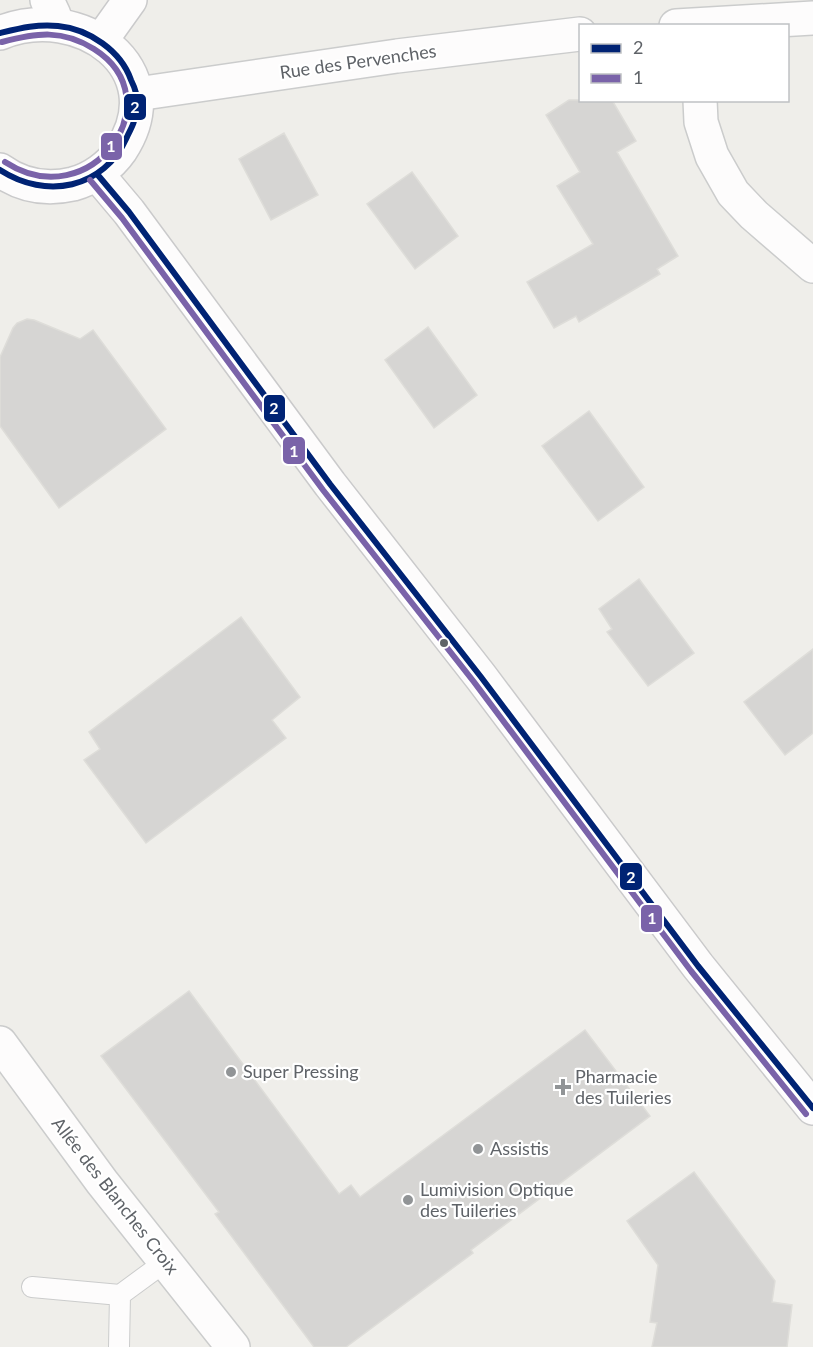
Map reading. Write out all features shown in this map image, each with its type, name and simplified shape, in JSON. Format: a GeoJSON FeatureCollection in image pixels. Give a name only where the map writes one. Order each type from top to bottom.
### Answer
{"type":"FeatureCollection","features":[{"type":"Feature","properties":{"kind":"street"},"geometry":{"type":"LineString","coordinates":[[105,35],[130,0]]}},
{"type":"Feature","properties":{"kind":"street"},"geometry":{"type":"LineString","coordinates":[[0,33],[10,26],[51,8],[81,21],[105,35],[121,51],[132,71],[137,94],[135,117],[128,139],[115,159],[97,174],[78,183],[59,187],[39,187],[0,172]]}},
{"type":"Feature","properties":{"kind":"street"},"geometry":{"type":"LineString","coordinates":[[711,24],[813,18]]}},
{"type":"Feature","properties":{"kind":"street","name":"Rue des Pervenches"},"geometry":{"type":"LineString","coordinates":[[137,94],[398,56],[579,34]]}},
{"type":"Feature","properties":{"kind":"street"},"geometry":{"type":"LineString","coordinates":[[700,102],[701,122],[712,156],[733,193],[813,266]]}},
{"type":"Feature","properties":{"kind":"street"},"geometry":{"type":"LineString","coordinates":[[97,174],[129,212],[330,484],[481,677],[698,966],[813,1108]]}},
{"type":"Feature","properties":{"kind":"street","name":"Allée des Blanches Croix"},"geometry":{"type":"LineString","coordinates":[[0,1042],[102,1182],[233,1347]]}},
{"type":"Feature","properties":{"kind":"lane"},"geometry":{"type":"LineString","coordinates":[[32,1287],[120,1295],[165,1262]]}},
{"type":"Feature","properties":{"kind":"lane"},"geometry":{"type":"LineString","coordinates":[[118,1347],[120,1295]]}},
{"type":"Feature","properties":{"kind":"building"},"geometry":{"type":"Polygon","coordinates":[[[569,100],[613,102],[636,141],[617,152],[678,256],[657,269],[660,274],[579,322],[576,316],[554,328],[527,282],[593,244],[557,186],[580,172],[546,115],[569,100]]]}},
{"type":"Feature","properties":{"kind":"building"},"geometry":{"type":"Polygon","coordinates":[[[284,133],[318,195],[271,220],[239,159],[284,133]]]}},
{"type":"Feature","properties":{"kind":"building"},"geometry":{"type":"Polygon","coordinates":[[[412,172],[458,236],[415,269],[367,204],[412,172]]]}},
{"type":"Feature","properties":{"kind":"building"},"geometry":{"type":"Polygon","coordinates":[[[27,319],[80,339],[93,330],[166,429],[59,508],[0,426],[0,357],[13,328],[17,323],[27,319]]]}},
{"type":"Feature","properties":{"kind":"building"},"geometry":{"type":"Polygon","coordinates":[[[428,327],[477,395],[434,428],[385,360],[428,327]]]}},
{"type":"Feature","properties":{"kind":"building"},"geometry":{"type":"Polygon","coordinates":[[[589,411],[644,487],[598,521],[542,446],[589,411]]]}},
{"type":"Feature","properties":{"kind":"building"},"geometry":{"type":"Polygon","coordinates":[[[639,579],[694,653],[648,686],[607,632],[612,629],[599,609],[639,579]]]}},
{"type":"Feature","properties":{"kind":"building"},"geometry":{"type":"Polygon","coordinates":[[[241,617],[300,697],[272,720],[286,738],[146,843],[84,760],[100,749],[89,732],[241,617]]]}},
{"type":"Feature","properties":{"kind":"building"},"geometry":{"type":"Polygon","coordinates":[[[813,649],[813,733],[785,755],[744,702],[813,649]]]}},
{"type":"Feature","properties":{"kind":"building"},"geometry":{"type":"Polygon","coordinates":[[[189,991],[339,1194],[351,1185],[360,1197],[585,1030],[650,1116],[471,1250],[473,1253],[346,1347],[314,1347],[215,1214],[219,1212],[101,1056],[189,991]]]}},
{"type":"Feature","properties":{"kind":"building"},"geometry":{"type":"Polygon","coordinates":[[[694,1172],[775,1281],[772,1302],[792,1305],[787,1347],[652,1347],[657,1323],[650,1322],[658,1265],[627,1221],[694,1172]]]}},
{"type":"Feature","properties":{"kind":"transit line","name":"2"},"geometry":{"type":"LineString","coordinates":[[0,33],[43,26],[58,26],[81,32],[112,51],[126,69],[136,93],[133,125],[127,137],[117,155],[89,178],[72,184],[36,185],[0,170]]}},
{"type":"Feature","properties":{"kind":"transit line","name":"1"},"geometry":{"type":"LineString","coordinates":[[2,42],[38,35],[71,38],[94,49],[117,71],[126,96],[124,122],[112,146],[92,164],[67,175],[37,175],[5,162]]}},
{"type":"Feature","properties":{"kind":"transit line","name":"2"},"geometry":{"type":"LineString","coordinates":[[97,174],[129,212],[330,484],[481,677],[698,966],[813,1108]]}},
{"type":"Feature","properties":{"kind":"transit line","name":"1"},"geometry":{"type":"LineString","coordinates":[[90,180],[122,218],[323,490],[474,682],[691,971],[806,1114]]}},
{"type":"Feature","properties":{"kind":"place","name":"Super Pressing"},"geometry":{"type":"Point","coordinates":[231,1072]}},
{"type":"Feature","properties":{"kind":"place","name":"Pharmacie des Tuileries"},"geometry":{"type":"Point","coordinates":[563,1087]}},
{"type":"Feature","properties":{"kind":"place","name":"Assistis"},"geometry":{"type":"Point","coordinates":[478,1149]}},
{"type":"Feature","properties":{"kind":"place","name":"Lumivision Optique des Tuileries"},"geometry":{"type":"Point","coordinates":[408,1200]}}]}
